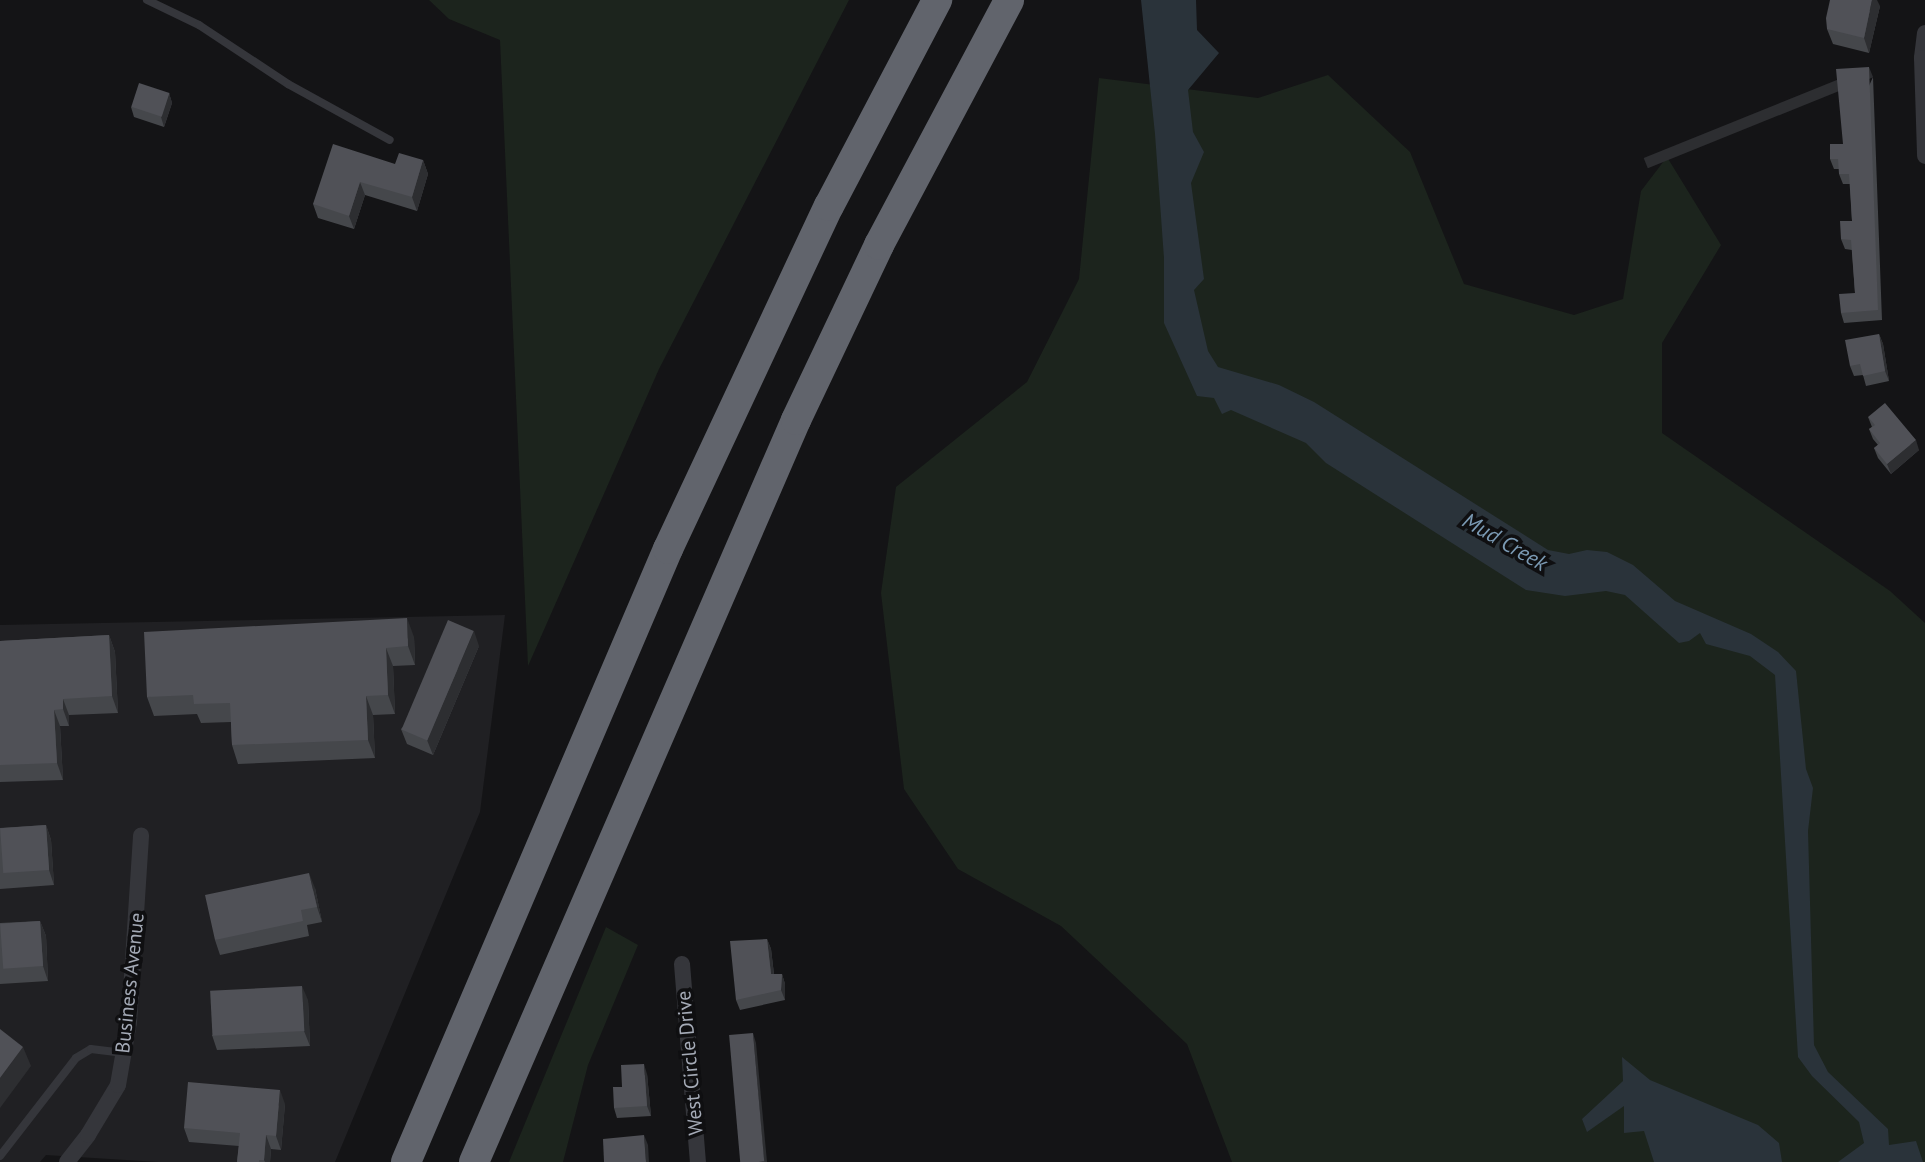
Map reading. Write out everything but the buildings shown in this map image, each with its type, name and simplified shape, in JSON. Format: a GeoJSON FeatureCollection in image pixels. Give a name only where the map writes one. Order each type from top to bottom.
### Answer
{"type":"FeatureCollection","features":[{"type":"Feature","properties":{"kind":"highway"},"geometry":{"type":"LineString","coordinates":[[406,1162],[668,549],[829,206],[937,0]]}},
{"type":"Feature","properties":{"kind":"highway"},"geometry":{"type":"LineString","coordinates":[[474,1162],[796,420],[879,245],[1009,0]]}},
{"type":"Feature","properties":{"kind":"street"},"geometry":{"type":"LineString","coordinates":[[1925,33],[1922,58],[1925,156]]}},
{"type":"Feature","properties":{"kind":"street","name":"Business Avenue"},"geometry":{"type":"LineString","coordinates":[[67,1162],[118,1085],[129,1022],[141,835]]}},
{"type":"Feature","properties":{"kind":"street","name":"West Circle Drive"},"geometry":{"type":"LineString","coordinates":[[682,964],[698,1162]]}},
{"type":"Feature","properties":{"kind":"lane"},"geometry":{"type":"LineString","coordinates":[[147,0],[199,25],[288,84],[390,140]]}},
{"type":"Feature","properties":{"kind":"lane"},"geometry":{"type":"LineString","coordinates":[[0,1156],[76,1058],[91,1049],[124,1053]]}},
{"type":"Feature","properties":{"kind":"shaded area"},"geometry":{"type":"Polygon","coordinates":[[[429,0],[849,0],[659,369],[528,666],[500,40],[449,19],[429,0]]]}},
{"type":"Feature","properties":{"kind":"shaded area"},"geometry":{"type":"Polygon","coordinates":[[[1328,75],[1410,152],[1464,284],[1574,315],[1623,299],[1641,191],[1667,157],[1721,245],[1662,343],[1662,433],[1890,591],[1925,623],[1925,1162],[1232,1162],[1187,1044],[1061,926],[958,869],[904,789],[881,593],[896,487],[1027,382],[1079,279],[1099,78],[1258,98],[1328,75]]]}},
{"type":"Feature","properties":{"kind":"shaded area"},"geometry":{"type":"Polygon","coordinates":[[[505,615],[480,812],[335,1162],[158,1162],[46,1155],[40,1162],[0,1162],[0,625],[505,615]]]}},
{"type":"Feature","properties":{"kind":"shaded area"},"geometry":{"type":"Polygon","coordinates":[[[606,927],[638,945],[588,1065],[563,1162],[509,1162],[606,927]]]}},
{"type":"Feature","properties":{"kind":"water","name":"Mud Creek"},"geometry":{"type":"Polygon","coordinates":[[[1141,0],[1196,0],[1197,30],[1219,53],[1188,90],[1193,132],[1204,152],[1191,183],[1204,279],[1194,290],[1208,351],[1218,367],[1279,385],[1314,402],[1548,550],[1569,554],[1587,550],[1607,552],[1633,565],[1675,601],[1751,634],[1778,652],[1796,671],[1806,769],[1813,788],[1808,831],[1814,1045],[1828,1072],[1888,1129],[1889,1145],[1916,1141],[1923,1162],[1838,1162],[1864,1143],[1859,1122],[1812,1076],[1798,1057],[1775,675],[1750,656],[1706,644],[1700,633],[1689,641],[1679,643],[1625,595],[1606,591],[1565,596],[1526,590],[1326,463],[1306,443],[1231,410],[1222,414],[1214,398],[1197,396],[1164,323],[1164,258],[1141,0]]]}},
{"type":"Feature","properties":{"kind":"water"},"geometry":{"type":"Polygon","coordinates":[[[1622,1057],[1650,1080],[1758,1125],[1779,1143],[1782,1162],[1654,1162],[1644,1131],[1624,1133],[1624,1106],[1587,1132],[1582,1119],[1623,1081],[1622,1057]]]}}]}
